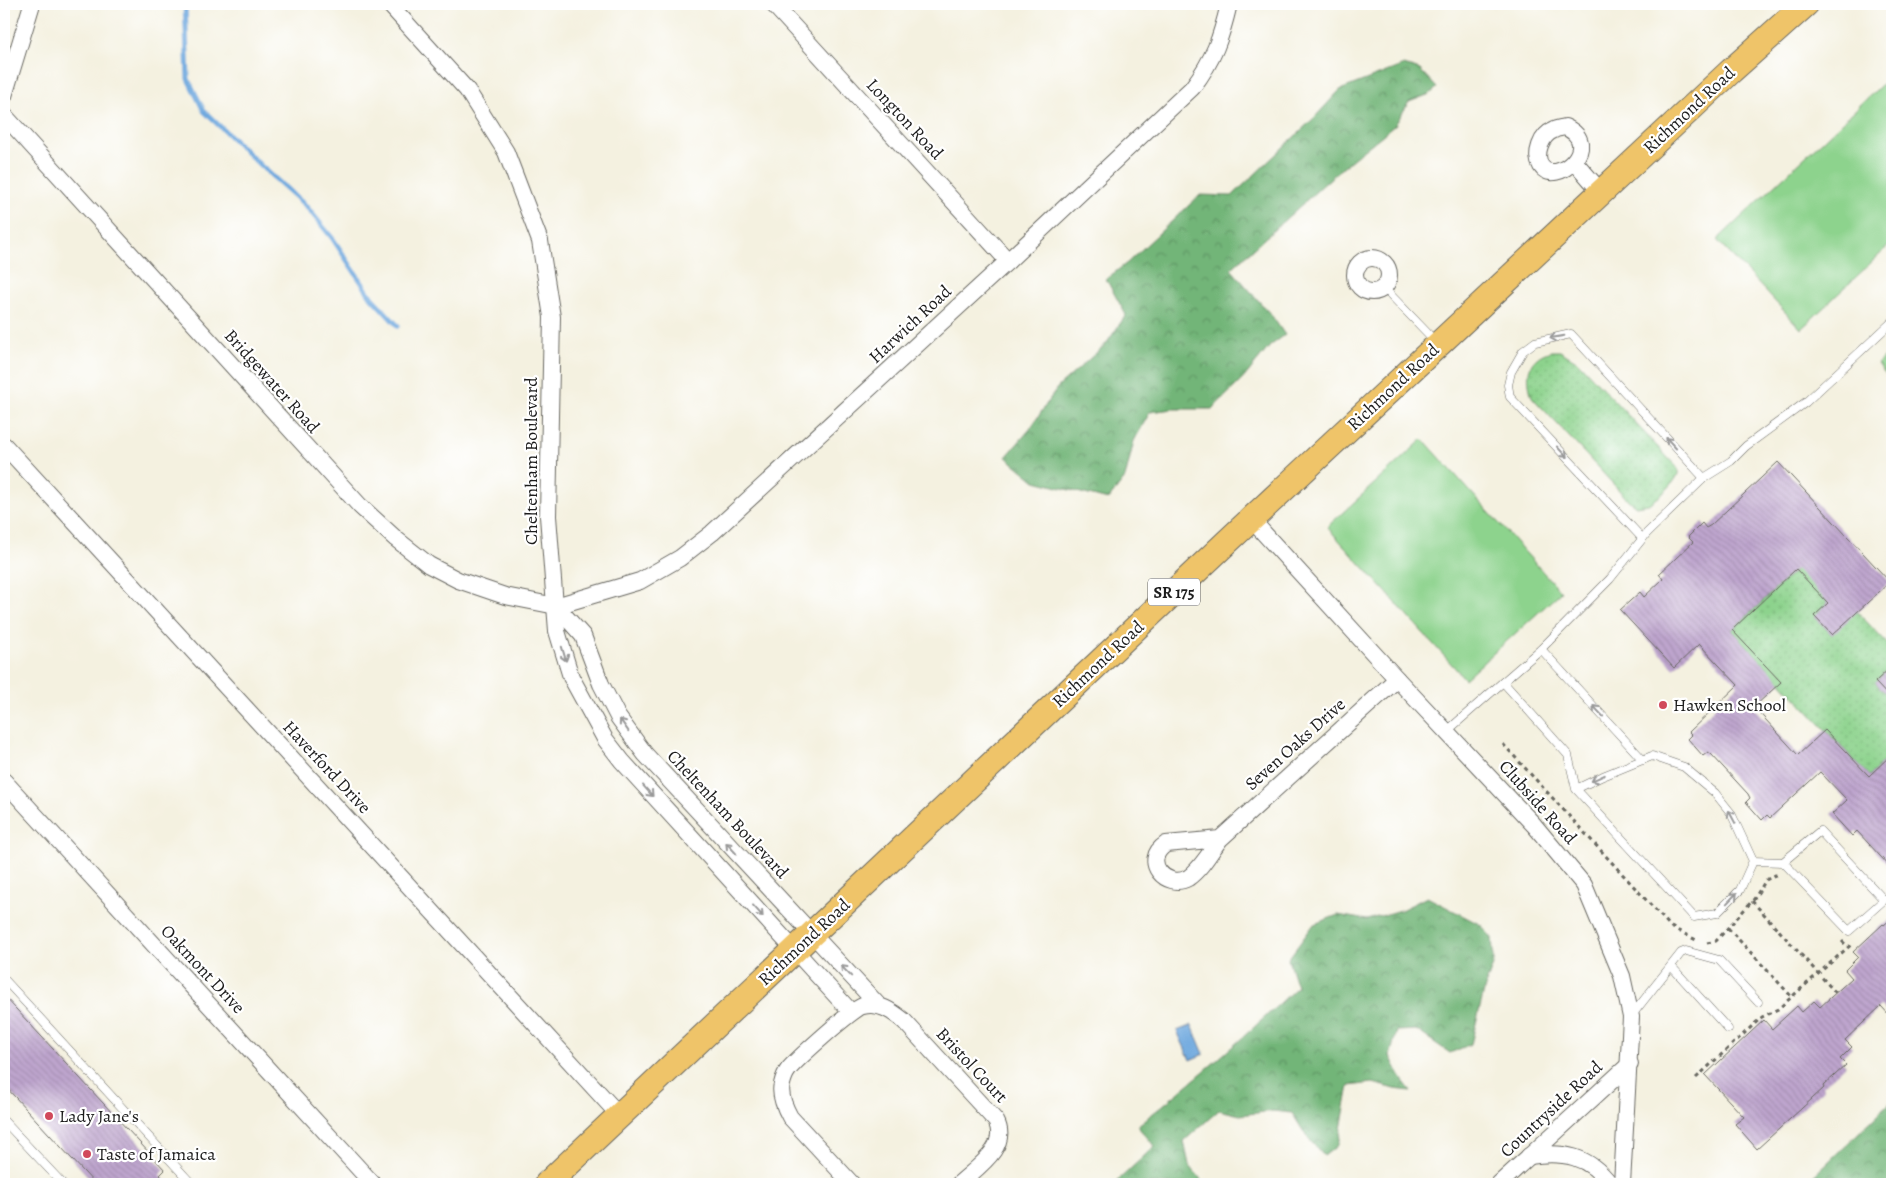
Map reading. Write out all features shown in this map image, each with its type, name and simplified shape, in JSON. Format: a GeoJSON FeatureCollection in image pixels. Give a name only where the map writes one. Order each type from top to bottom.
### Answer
{"type":"FeatureCollection","features":[{"type":"Feature","properties":{"kind":"main road","name":"Richmond Road"},"geometry":{"type":"LineString","coordinates":[[547,1184],[1251,519],[1731,71],[1806,4]]}},
{"type":"Feature","properties":{"kind":"street"},"geometry":{"type":"LineString","coordinates":[[4,96],[32,4]]}},
{"type":"Feature","properties":{"kind":"street","name":"Cheltenham Boulevard"},"geometry":{"type":"LineString","coordinates":[[389,4],[467,90],[506,152],[540,241],[552,317],[548,516],[556,606],[583,636],[601,684],[618,716],[645,754],[803,943]]}},
{"type":"Feature","properties":{"kind":"street","name":"Longton Road"},"geometry":{"type":"LineString","coordinates":[[773,4],[1008,261]]}},
{"type":"Feature","properties":{"kind":"street","name":"Harwich Road"},"geometry":{"type":"LineString","coordinates":[[556,606],[640,581],[680,558],[712,533],[1008,261],[1192,88],[1205,71],[1215,53],[1229,4]]}},
{"type":"Feature","properties":{"kind":"street","name":"Bridgewater Road"},"geometry":{"type":"LineString","coordinates":[[4,115],[360,506],[396,539],[429,565],[458,580],[505,596],[556,606]]}},
{"type":"Feature","properties":{"kind":"street"},"geometry":{"type":"LineString","coordinates":[[1574,161],[1601,192]]}},
{"type":"Feature","properties":{"kind":"street","name":"Haverford Drive"},"geometry":{"type":"LineString","coordinates":[[4,445],[620,1116]]}},
{"type":"Feature","properties":{"kind":"street","name":"Clubside Road"},"geometry":{"type":"LineString","coordinates":[[1251,519],[1534,825],[1584,885],[1622,976],[1631,1017],[1630,1064],[1622,1184]]}},
{"type":"Feature","properties":{"kind":"street"},"geometry":{"type":"LineString","coordinates":[[556,606],[557,631],[571,677],[605,739],[622,761],[803,943],[880,1006]]}},
{"type":"Feature","properties":{"kind":"street","name":"Seven Oaks Drive"},"geometry":{"type":"LineString","coordinates":[[1220,839],[1397,679]]}},
{"type":"Feature","properties":{"kind":"street","name":"Oakmont Drive"},"geometry":{"type":"LineString","coordinates":[[4,781],[373,1184]]}},
{"type":"Feature","properties":{"kind":"street"},"geometry":{"type":"LineString","coordinates":[[803,943],[851,1012]]}},
{"type":"Feature","properties":{"kind":"street"},"geometry":{"type":"LineString","coordinates":[[852,1184],[790,1117],[785,1108],[781,1086],[788,1071],[851,1012],[865,1005],[880,1006]]}},
{"type":"Feature","properties":{"kind":"street","name":"Bristol Court"},"geometry":{"type":"LineString","coordinates":[[880,1006],[890,1010],[904,1021],[999,1126],[999,1141],[995,1148],[959,1184]]}},
{"type":"Feature","properties":{"kind":"street","name":"Countryside Road"},"geometry":{"type":"LineString","coordinates":[[1499,1184],[1630,1064]]}},
{"type":"Feature","properties":{"kind":"street"},"geometry":{"type":"LineString","coordinates":[[1529,1156],[1548,1153],[1564,1154],[1579,1158],[1603,1174],[1610,1184]]}},
{"type":"Feature","properties":{"kind":"lane"},"geometry":{"type":"LineString","coordinates":[[1384,288],[1438,344]]}},
{"type":"Feature","properties":{"kind":"lane"},"geometry":{"type":"LineString","coordinates":[[1446,732],[1541,649],[1617,572],[1642,538],[1704,478],[1731,461],[1746,446],[1806,402],[1892,322]]}},
{"type":"Feature","properties":{"kind":"lane"},"geometry":{"type":"LineString","coordinates":[[1642,538],[1510,397],[1508,385],[1511,372],[1524,351],[1535,342],[1571,334],[1704,478]]}},
{"type":"Feature","properties":{"kind":"lane"},"geometry":{"type":"LineString","coordinates":[[1541,649],[1643,760]]}},
{"type":"Feature","properties":{"kind":"lane"},"geometry":{"type":"LineString","coordinates":[[1503,682],[1568,755],[1576,789],[1694,917],[1717,913],[1740,890],[1753,861],[1731,813],[1716,793],[1684,767],[1652,756],[1576,789]]}},
{"type":"Feature","properties":{"kind":"lane"},"geometry":{"type":"LineString","coordinates":[[1753,861],[1784,862],[1820,831],[1884,900],[1849,931],[1784,862]]}},
{"type":"Feature","properties":{"kind":"lane"},"geometry":{"type":"LineString","coordinates":[[1631,1017],[1681,953],[1686,951],[1719,960],[1758,1002]]}},
{"type":"Feature","properties":{"kind":"lane"},"geometry":{"type":"LineString","coordinates":[[1671,966],[1728,1030]]}},
{"type":"Feature","properties":{"kind":"lane"},"geometry":{"type":"LineString","coordinates":[[4,979],[192,1184]]}},
{"type":"Feature","properties":{"kind":"lane"},"geometry":{"type":"LineString","coordinates":[[4,1121],[63,1184]]}},
{"type":"Feature","properties":{"kind":"path"},"geometry":{"type":"LineString","coordinates":[[1503,744],[1671,927],[1680,932],[1709,944],[1716,941],[1752,901],[1766,880],[1774,875],[1782,877]]}},
{"type":"Feature","properties":{"kind":"path"},"geometry":{"type":"LineString","coordinates":[[1752,901],[1836,993]]}},
{"type":"Feature","properties":{"kind":"path"},"geometry":{"type":"LineString","coordinates":[[1728,928],[1792,997]]}},
{"type":"Feature","properties":{"kind":"path"},"geometry":{"type":"LineString","coordinates":[[1841,940],[1848,947]]}},
{"type":"Feature","properties":{"kind":"path"},"geometry":{"type":"LineString","coordinates":[[1696,1078],[1762,1017],[1778,1009],[1854,941]]}},
{"type":"Feature","properties":{"kind":"green space"},"geometry":{"type":"Polygon","coordinates":[[[1404,65],[1420,70],[1437,88],[1430,94],[1409,102],[1395,125],[1344,166],[1231,269],[1272,316],[1285,335],[1270,346],[1242,380],[1212,409],[1173,409],[1150,412],[1134,441],[1125,478],[1108,500],[1035,481],[1006,457],[1030,429],[1057,388],[1106,344],[1126,315],[1106,279],[1127,263],[1200,195],[1232,196],[1314,118],[1340,90],[1404,65]]]}},
{"type":"Feature","properties":{"kind":"green space"},"geometry":{"type":"Polygon","coordinates":[[[1892,75],[1892,243],[1801,329],[1717,240],[1892,75]]]}},
{"type":"Feature","properties":{"kind":"green space"},"geometry":{"type":"Polygon","coordinates":[[[1892,349],[1892,381],[1877,364],[1892,349]]]}},
{"type":"Feature","properties":{"kind":"green space"},"geometry":{"type":"Polygon","coordinates":[[[1551,351],[1560,351],[1578,362],[1677,467],[1678,474],[1676,479],[1652,502],[1636,506],[1629,501],[1532,397],[1529,382],[1530,368],[1537,358],[1551,351]]]}},
{"type":"Feature","properties":{"kind":"green space"},"geometry":{"type":"Polygon","coordinates":[[[1423,439],[1561,592],[1465,679],[1327,527],[1423,439]]]}},
{"type":"Feature","properties":{"kind":"green space"},"geometry":{"type":"Polygon","coordinates":[[[1797,569],[1828,603],[1814,616],[1832,635],[1852,606],[1892,649],[1892,666],[1875,682],[1892,700],[1892,754],[1869,776],[1732,630],[1797,569]]]}},
{"type":"Feature","properties":{"kind":"green space"},"geometry":{"type":"Polygon","coordinates":[[[1427,897],[1481,925],[1492,938],[1494,962],[1485,987],[1471,1044],[1450,1053],[1416,1030],[1397,1031],[1390,1056],[1401,1078],[1411,1091],[1394,1089],[1373,1083],[1349,1086],[1338,1145],[1324,1156],[1307,1137],[1292,1113],[1273,1111],[1240,1115],[1219,1110],[1184,1141],[1189,1165],[1205,1184],[1114,1184],[1155,1146],[1137,1126],[1219,1058],[1297,987],[1288,959],[1314,924],[1338,915],[1367,920],[1401,910],[1427,897]]]}},
{"type":"Feature","properties":{"kind":"green space"},"geometry":{"type":"Polygon","coordinates":[[[1892,1101],[1892,1184],[1805,1184],[1892,1101]]]}},
{"type":"Feature","properties":{"kind":"water"},"geometry":{"type":"Polygon","coordinates":[[[1192,1025],[1204,1054],[1190,1060],[1177,1031],[1192,1025]]]}},
{"type":"Feature","properties":{"kind":"building"},"geometry":{"type":"Polygon","coordinates":[[[1778,462],[1890,582],[1832,635],[1814,616],[1828,603],[1796,569],[1732,630],[1781,682],[1754,707],[1798,755],[1825,730],[1869,776],[1892,754],[1892,869],[1857,831],[1852,836],[1832,814],[1847,800],[1820,772],[1770,818],[1767,815],[1762,820],[1746,802],[1750,798],[1748,794],[1711,754],[1708,752],[1703,756],[1688,739],[1692,735],[1689,732],[1738,685],[1699,644],[1674,668],[1620,610],[1640,592],[1644,597],[1663,579],[1659,574],[1693,542],[1688,537],[1702,523],[1706,528],[1711,525],[1778,462]]]}},
{"type":"Feature","properties":{"kind":"building"},"geometry":{"type":"Polygon","coordinates":[[[1892,666],[1892,700],[1875,682],[1892,666]]]}},
{"type":"Feature","properties":{"kind":"building"},"geometry":{"type":"Polygon","coordinates":[[[1892,918],[1892,1018],[1881,1006],[1845,1040],[1852,1047],[1840,1059],[1846,1065],[1823,1086],[1824,1088],[1757,1149],[1735,1124],[1744,1117],[1705,1075],[1764,1020],[1772,1029],[1797,1006],[1802,1012],[1814,1001],[1820,1007],[1852,978],[1845,970],[1858,957],[1853,952],[1892,918]]]}},
{"type":"Feature","properties":{"kind":"building"},"geometry":{"type":"Polygon","coordinates":[[[4,996],[165,1170],[160,1175],[168,1184],[95,1184],[4,1085],[4,996]]]}},
{"type":"Feature","properties":{"kind":"waterway"},"geometry":{"type":"LineString","coordinates":[[185,4],[188,79],[204,111],[306,206],[333,239],[372,298],[398,326]]}},
{"type":"Feature","properties":{"kind":"place","name":"Hawken School"},"geometry":{"type":"Point","coordinates":[1663,705]}},
{"type":"Feature","properties":{"kind":"place","name":"Lady Jane's"},"geometry":{"type":"Point","coordinates":[49,1116]}},
{"type":"Feature","properties":{"kind":"place","name":"Taste of Jamaica"},"geometry":{"type":"Point","coordinates":[87,1154]}}]}
